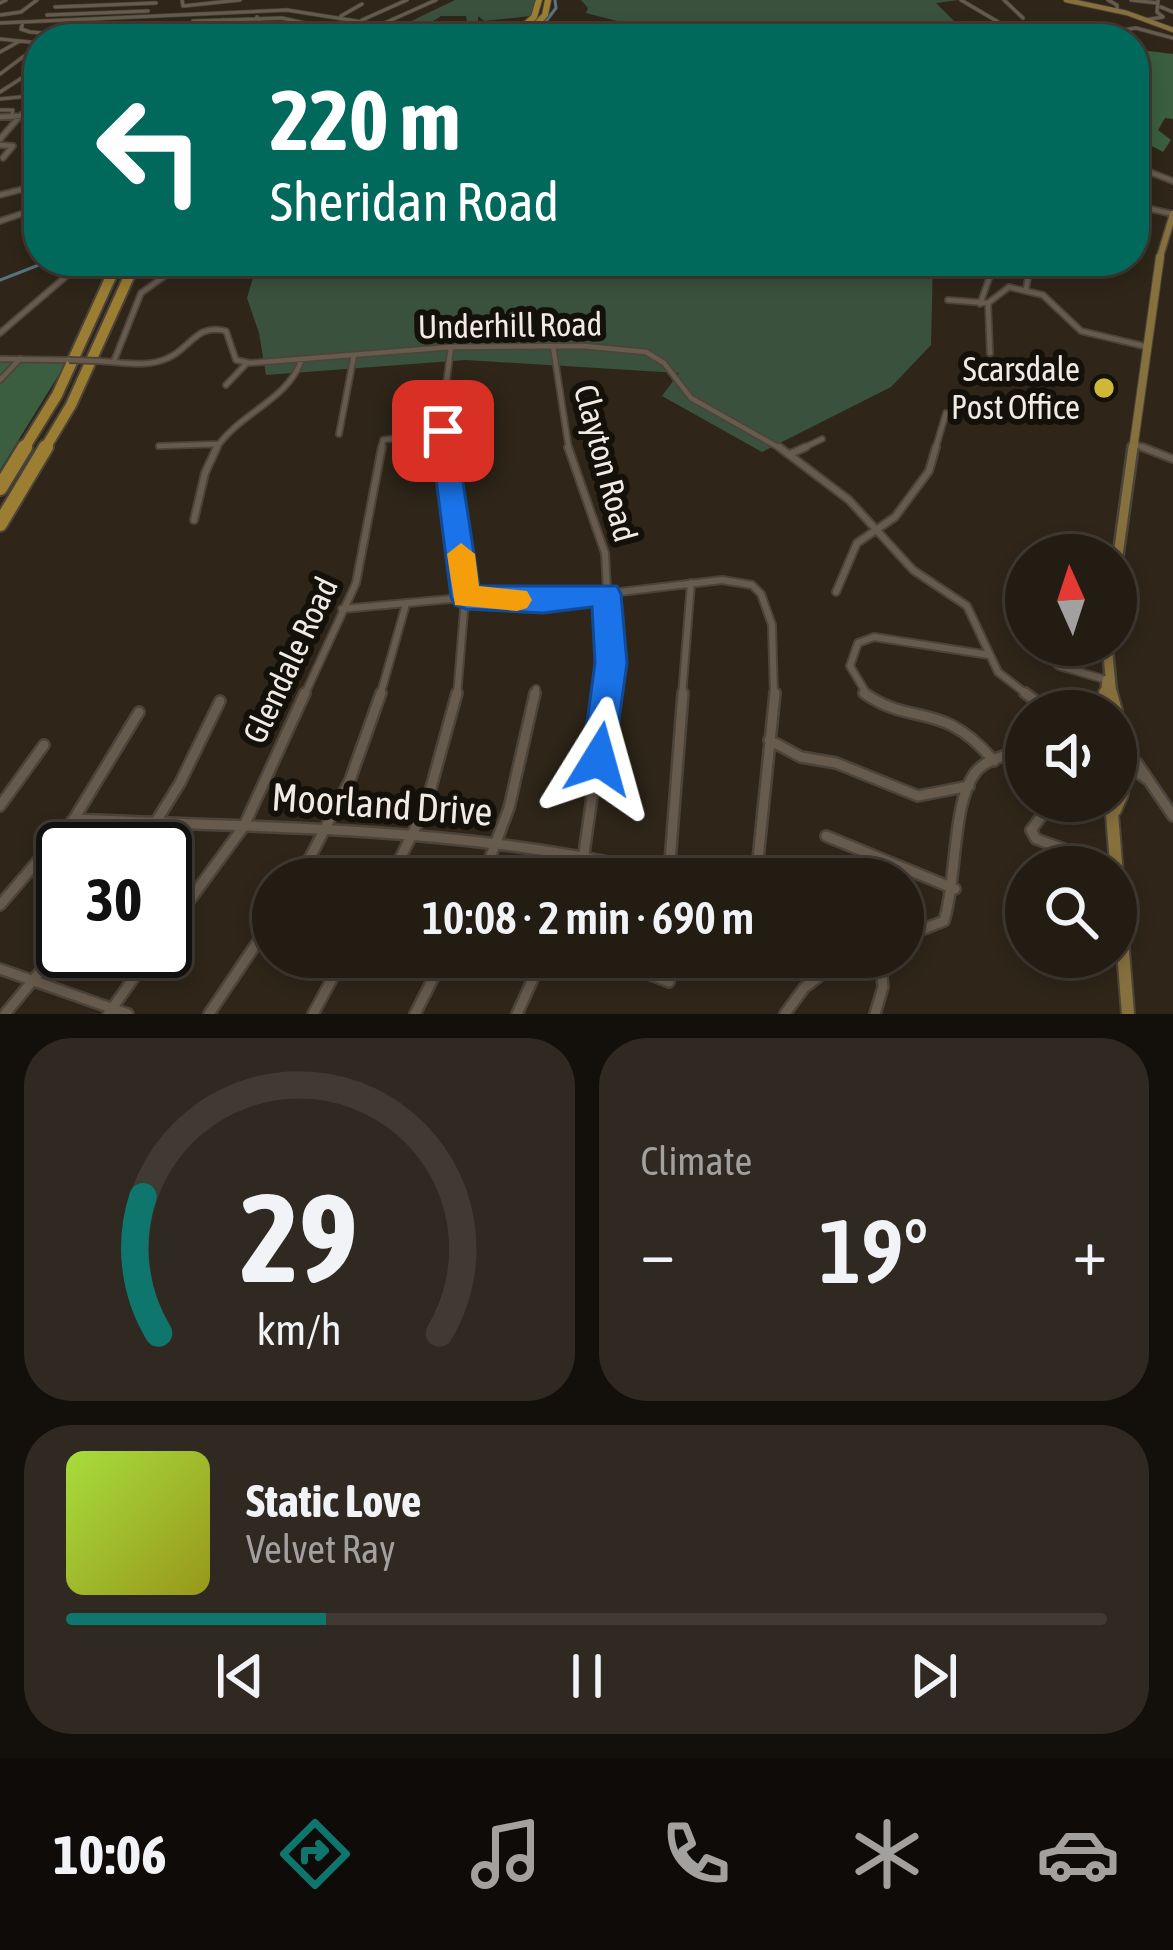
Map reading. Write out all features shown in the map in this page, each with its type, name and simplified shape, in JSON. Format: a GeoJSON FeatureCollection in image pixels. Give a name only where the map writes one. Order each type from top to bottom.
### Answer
{"type":"FeatureCollection","features":[{"type":"Feature","properties":{"kind":"highway"},"geometry":{"type":"LineString","coordinates":[[526,24],[543,0]]}},
{"type":"Feature","properties":{"kind":"highway"},"geometry":{"type":"LineString","coordinates":[[0,488],[57,395],[111,276]]}},
{"type":"Feature","properties":{"kind":"highway"},"geometry":{"type":"LineString","coordinates":[[0,524],[71,405],[129,276]]}},
{"type":"Feature","properties":{"kind":"main road"},"geometry":{"type":"LineString","coordinates":[[1066,0],[1145,20],[1172,36]]}},
{"type":"Feature","properties":{"kind":"main road"},"geometry":{"type":"LineString","coordinates":[[1122,534],[1162,241],[1173,214]]}},
{"type":"Feature","properties":{"kind":"main road"},"geometry":{"type":"LineString","coordinates":[[1108,666],[1110,690]]}},
{"type":"Feature","properties":{"kind":"main road"},"geometry":{"type":"LineString","coordinates":[[1106,690],[1108,680]]}},
{"type":"Feature","properties":{"kind":"main road"},"geometry":{"type":"LineString","coordinates":[[1125,978],[1128,1014]]}},
{"type":"Feature","properties":{"kind":"street"},"geometry":{"type":"LineString","coordinates":[[0,3],[6,0]]}},
{"type":"Feature","properties":{"kind":"street"},"geometry":{"type":"LineString","coordinates":[[37,22],[62,0]]}},
{"type":"Feature","properties":{"kind":"street"},"geometry":{"type":"LineString","coordinates":[[359,21],[407,0]]}},
{"type":"Feature","properties":{"kind":"street"},"geometry":{"type":"LineString","coordinates":[[383,24],[436,0]]}},
{"type":"Feature","properties":{"kind":"street"},"geometry":{"type":"LineString","coordinates":[[961,0],[1005,24]]}},
{"type":"Feature","properties":{"kind":"street"},"geometry":{"type":"LineString","coordinates":[[1000,21],[1026,17],[1004,0]]}},
{"type":"Feature","properties":{"kind":"street"},"geometry":{"type":"LineString","coordinates":[[1108,0],[1118,11]]}},
{"type":"Feature","properties":{"kind":"street"},"geometry":{"type":"LineString","coordinates":[[1131,0],[1159,3],[1173,13]]}},
{"type":"Feature","properties":{"kind":"street"},"geometry":{"type":"LineString","coordinates":[[55,7],[158,1]]}},
{"type":"Feature","properties":{"kind":"street"},"geometry":{"type":"LineString","coordinates":[[142,18],[158,1]]}},
{"type":"Feature","properties":{"kind":"street"},"geometry":{"type":"LineString","coordinates":[[18,4],[35,2]]}},
{"type":"Feature","properties":{"kind":"street"},"geometry":{"type":"LineString","coordinates":[[0,15],[21,13],[35,2]]}},
{"type":"Feature","properties":{"kind":"street"},"geometry":{"type":"LineString","coordinates":[[182,3],[239,2]]}},
{"type":"Feature","properties":{"kind":"street"},"geometry":{"type":"LineString","coordinates":[[1145,20],[1163,17],[1157,12],[1159,3]]}},
{"type":"Feature","properties":{"kind":"street"},"geometry":{"type":"LineString","coordinates":[[338,17],[362,4]]}},
{"type":"Feature","properties":{"kind":"street"},"geometry":{"type":"LineString","coordinates":[[203,13],[207,5]]}},
{"type":"Feature","properties":{"kind":"street"},"geometry":{"type":"LineString","coordinates":[[0,22],[260,10],[376,24]]}},
{"type":"Feature","properties":{"kind":"street"},"geometry":{"type":"LineString","coordinates":[[256,19],[260,10]]}},
{"type":"Feature","properties":{"kind":"street"},"geometry":{"type":"LineString","coordinates":[[47,15],[148,11]]}},
{"type":"Feature","properties":{"kind":"street"},"geometry":{"type":"LineString","coordinates":[[190,13],[193,22],[256,19],[310,24]]}},
{"type":"Feature","properties":{"kind":"street"},"geometry":{"type":"LineString","coordinates":[[160,15],[165,24]]}},
{"type":"Feature","properties":{"kind":"street"},"geometry":{"type":"LineString","coordinates":[[133,19],[136,24]]}},
{"type":"Feature","properties":{"kind":"street"},"geometry":{"type":"LineString","coordinates":[[256,19],[260,24]]}},
{"type":"Feature","properties":{"kind":"street"},"geometry":{"type":"LineString","coordinates":[[223,20],[226,24]]}},
{"type":"Feature","properties":{"kind":"street"},"geometry":{"type":"LineString","coordinates":[[95,24],[99,21]]}},
{"type":"Feature","properties":{"kind":"street"},"geometry":{"type":"LineString","coordinates":[[23,22],[24,31]]}},
{"type":"Feature","properties":{"kind":"street"},"geometry":{"type":"LineString","coordinates":[[1162,45],[1172,36]]}},
{"type":"Feature","properties":{"kind":"street"},"geometry":{"type":"LineString","coordinates":[[0,39],[24,42]]}},
{"type":"Feature","properties":{"kind":"street"},"geometry":{"type":"LineString","coordinates":[[1,50],[20,41]]}},
{"type":"Feature","properties":{"kind":"street"},"geometry":{"type":"LineString","coordinates":[[0,74],[24,56]]}},
{"type":"Feature","properties":{"kind":"street"},"geometry":{"type":"LineString","coordinates":[[0,95],[24,78]]}},
{"type":"Feature","properties":{"kind":"street"},"geometry":{"type":"LineString","coordinates":[[0,83],[14,85]]}},
{"type":"Feature","properties":{"kind":"street"},"geometry":{"type":"LineString","coordinates":[[0,114],[23,115]]}},
{"type":"Feature","properties":{"kind":"street"},"geometry":{"type":"LineString","coordinates":[[3,158],[13,146],[0,142],[23,115]]}},
{"type":"Feature","properties":{"kind":"street"},"geometry":{"type":"LineString","coordinates":[[0,333],[66,276]]}},
{"type":"Feature","properties":{"kind":"street"},"geometry":{"type":"LineString","coordinates":[[114,362],[141,293],[165,276]]}},
{"type":"Feature","properties":{"kind":"street"},"geometry":{"type":"LineString","coordinates":[[990,276],[984,303],[990,353]]}},
{"type":"Feature","properties":{"kind":"street"},"geometry":{"type":"LineString","coordinates":[[1025,289],[1028,276]]}},
{"type":"Feature","properties":{"kind":"street"},"geometry":{"type":"LineString","coordinates":[[948,301],[984,303],[1003,288],[1025,289],[1060,308],[1078,330],[1148,346]]}},
{"type":"Feature","properties":{"kind":"street"},"geometry":{"type":"LineString","coordinates":[[0,359],[114,362],[168,358],[198,331],[217,327],[226,331],[236,360],[247,363],[226,385]]}},
{"type":"Feature","properties":{"kind":"street","name":"Underhill Road"},"geometry":{"type":"LineString","coordinates":[[247,363],[451,347],[553,346],[646,352],[664,363],[692,398],[790,454],[849,500],[913,571],[967,606],[989,656],[1018,690]]}},
{"type":"Feature","properties":{"kind":"street","name":"Clayton Road"},"geometry":{"type":"LineString","coordinates":[[553,346],[569,453],[601,532],[611,671],[583,858]]}},
{"type":"Feature","properties":{"kind":"street"},"geometry":{"type":"LineString","coordinates":[[402,858],[415,835],[464,664],[466,597],[443,431],[451,347]]}},
{"type":"Feature","properties":{"kind":"street"},"geometry":{"type":"LineString","coordinates":[[339,434],[355,354]]}},
{"type":"Feature","properties":{"kind":"street"},"geometry":{"type":"LineString","coordinates":[[0,380],[20,359]]}},
{"type":"Feature","properties":{"kind":"street"},"geometry":{"type":"LineString","coordinates":[[194,520],[206,469],[219,444],[243,418],[287,391],[302,359]]}},
{"type":"Feature","properties":{"kind":"street"},"geometry":{"type":"LineString","coordinates":[[836,592],[857,543],[895,517],[929,471],[946,412]]}},
{"type":"Feature","properties":{"kind":"street","name":"Glendale Road"},"geometry":{"type":"LineString","coordinates":[[192,897],[244,826],[359,573],[382,440],[443,431]]}},
{"type":"Feature","properties":{"kind":"street"},"geometry":{"type":"LineString","coordinates":[[790,454],[822,439]]}},
{"type":"Feature","properties":{"kind":"street"},"geometry":{"type":"LineString","coordinates":[[159,446],[219,444]]}},
{"type":"Feature","properties":{"kind":"street"},"geometry":{"type":"LineString","coordinates":[[1135,444],[1173,459]]}},
{"type":"Feature","properties":{"kind":"street"},"geometry":{"type":"LineString","coordinates":[[342,609],[466,597],[543,601],[740,581],[761,593],[777,654],[758,858]]}},
{"type":"Feature","properties":{"kind":"street"},"geometry":{"type":"LineString","coordinates":[[670,858],[691,583]]}},
{"type":"Feature","properties":{"kind":"street"},"geometry":{"type":"LineString","coordinates":[[313,858],[331,830],[375,710],[406,604]]}},
{"type":"Feature","properties":{"kind":"street"},"geometry":{"type":"LineString","coordinates":[[989,656],[874,637],[858,644],[850,665],[860,690],[871,700],[948,719],[973,736],[994,760]]}},
{"type":"Feature","properties":{"kind":"street"},"geometry":{"type":"LineString","coordinates":[[1060,666],[1108,680]]}},
{"type":"Feature","properties":{"kind":"street"},"geometry":{"type":"LineString","coordinates":[[492,858],[536,689]]}},
{"type":"Feature","properties":{"kind":"street"},"geometry":{"type":"LineString","coordinates":[[156,822],[220,701]]}},
{"type":"Feature","properties":{"kind":"street"},"geometry":{"type":"LineString","coordinates":[[0,905],[74,819],[139,712]]}},
{"type":"Feature","properties":{"kind":"street"},"geometry":{"type":"LineString","coordinates":[[769,740],[801,757],[836,763],[918,796],[969,786]]}},
{"type":"Feature","properties":{"kind":"street"},"geometry":{"type":"LineString","coordinates":[[0,806],[44,745]]}},
{"type":"Feature","properties":{"kind":"street"},"geometry":{"type":"LineString","coordinates":[[924,929],[944,921],[955,889],[969,786],[976,773],[1005,756]]}},
{"type":"Feature","properties":{"kind":"street"},"geometry":{"type":"LineString","coordinates":[[1137,770],[1150,781],[1173,816]]}},
{"type":"Feature","properties":{"kind":"street","name":"Moorland Drive"},"geometry":{"type":"LineString","coordinates":[[74,819],[123,822]]}},
{"type":"Feature","properties":{"kind":"street"},"geometry":{"type":"LineString","coordinates":[[1037,822],[1031,830],[1036,838],[1057,846]]}},
{"type":"Feature","properties":{"kind":"street","name":"Moorland Drive"},"geometry":{"type":"LineString","coordinates":[[192,825],[500,841],[600,858]]}},
{"type":"Feature","properties":{"kind":"street"},"geometry":{"type":"LineString","coordinates":[[826,836],[955,889]]}},
{"type":"Feature","properties":{"kind":"street"},"geometry":{"type":"LineString","coordinates":[[209,1014],[252,951]]}},
{"type":"Feature","properties":{"kind":"street"},"geometry":{"type":"LineString","coordinates":[[0,969],[128,1014]]}},
{"type":"Feature","properties":{"kind":"street"},"geometry":{"type":"LineString","coordinates":[[5,1014],[36,976]]}},
{"type":"Feature","properties":{"kind":"street"},"geometry":{"type":"LineString","coordinates":[[111,1011],[134,978]]}},
{"type":"Feature","properties":{"kind":"street"},"geometry":{"type":"LineString","coordinates":[[313,1014],[333,978]]}},
{"type":"Feature","properties":{"kind":"street"},"geometry":{"type":"LineString","coordinates":[[416,1014],[434,978]]}},
{"type":"Feature","properties":{"kind":"street"},"geometry":{"type":"LineString","coordinates":[[517,1014],[533,978]]}},
{"type":"Feature","properties":{"kind":"street"},"geometry":{"type":"LineString","coordinates":[[659,978],[669,982]]}},
{"type":"Feature","properties":{"kind":"street"},"geometry":{"type":"LineString","coordinates":[[785,1014],[817,978]]}},
{"type":"Feature","properties":{"kind":"street"},"geometry":{"type":"LineString","coordinates":[[875,1014],[882,978]]}},
{"type":"Feature","properties":{"kind":"green space"},"geometry":{"type":"Polygon","coordinates":[[[455,0],[536,0],[531,16],[484,21],[478,16],[478,21],[467,22],[466,16],[441,16],[428,24],[405,24],[455,0]]]}},
{"type":"Feature","properties":{"kind":"green space"},"geometry":{"type":"Polygon","coordinates":[[[581,0],[959,0],[936,3],[957,24],[629,24],[586,13],[588,8],[581,0]]]}},
{"type":"Feature","properties":{"kind":"green space"},"geometry":{"type":"Polygon","coordinates":[[[1149,51],[1173,54],[1173,119],[1165,118],[1158,130],[1171,140],[1163,152],[1150,145],[1149,51]]]}},
{"type":"Feature","properties":{"kind":"green space"},"geometry":{"type":"Polygon","coordinates":[[[254,276],[933,276],[931,345],[891,387],[762,452],[662,396],[679,373],[465,360],[266,375],[247,298],[254,276]]]}},
{"type":"Feature","properties":{"kind":"green space"},"geometry":{"type":"Polygon","coordinates":[[[0,361],[66,363],[0,470],[0,361]]]}},
{"type":"Feature","properties":{"kind":"waterway"},"geometry":{"type":"LineString","coordinates":[[544,24],[556,8],[555,0]]}},
{"type":"Feature","properties":{"kind":"waterway"},"geometry":{"type":"LineString","coordinates":[[0,280],[24,271]]}},
{"type":"Feature","properties":{"kind":"slow traffic"},"geometry":{"type":"LineString","coordinates":[[461,554],[466,597],[517,600]]}},
{"type":"Feature","properties":{"kind":"place","name":"Scarsdale Post Office"},"geometry":{"type":"Point","coordinates":[1104,388]}},
{"type":"Feature","properties":{"kind":"route"},"geometry":{"type":"LineString","coordinates":[[443,431],[466,597],[543,601],[606,594],[611,663],[599,759]]}}]}
